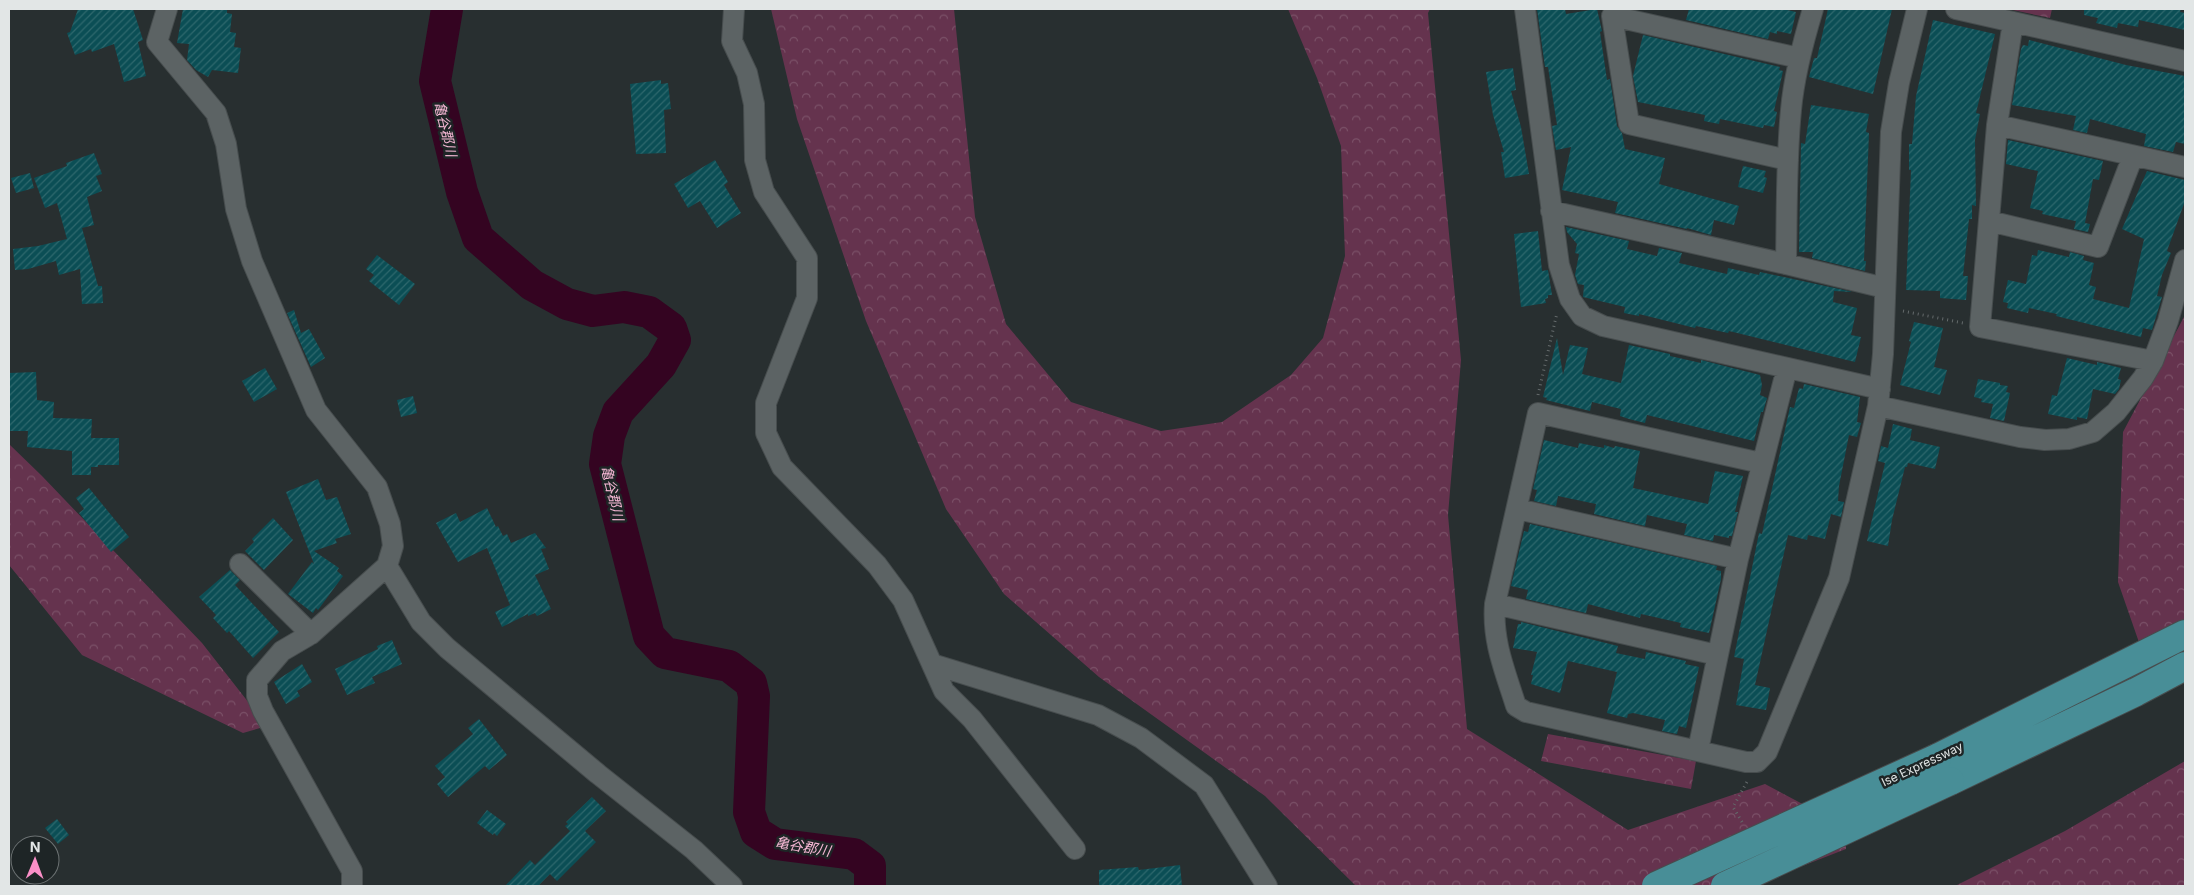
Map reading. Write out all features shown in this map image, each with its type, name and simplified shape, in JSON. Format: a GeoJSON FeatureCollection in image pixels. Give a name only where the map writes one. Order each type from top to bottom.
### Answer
{"type":"FeatureCollection","features":[{"type":"Feature","properties":{"kind":"highway","name":"Ise Expressway"},"geometry":{"type":"LineString","coordinates":[[1726,886],[1944,770],[2185,634]]}},
{"type":"Feature","properties":{"kind":"highway","name":"Ise Expressway"},"geometry":{"type":"LineString","coordinates":[[1656,886],[2136,692],[2185,666]]}},
{"type":"Feature","properties":{"kind":"street"},"geometry":{"type":"LineString","coordinates":[[167,9],[157,42],[216,113],[226,144],[236,209],[252,262],[316,410],[377,487],[390,524],[392,546],[387,566],[311,634],[282,651],[257,680],[257,696],[263,711],[352,871],[352,886]]}},
{"type":"Feature","properties":{"kind":"street"},"geometry":{"type":"LineString","coordinates":[[734,9],[732,42],[746,72],[754,104],[755,160],[764,192],[807,258],[807,298],[766,403],[766,433],[782,467],[877,565],[903,600],[944,691],[972,719],[1075,849]]}},
{"type":"Feature","properties":{"kind":"street"},"geometry":{"type":"LineString","coordinates":[[1525,9],[1559,265],[1570,299],[1582,316],[1603,326],[1787,368],[1879,398],[2020,437],[2045,440],[2069,439],[2093,432],[2116,412],[2143,378],[2153,361],[2168,321],[2185,260]]}},
{"type":"Feature","properties":{"kind":"street"},"geometry":{"type":"LineString","coordinates":[[1786,264],[1791,109],[1799,58],[1813,9]]}},
{"type":"Feature","properties":{"kind":"street"},"geometry":{"type":"LineString","coordinates":[[1761,463],[1538,413],[1495,604],[1493,626],[1497,647],[1516,706],[1526,712],[1746,762],[1758,762],[1767,752],[1840,578],[1879,398],[1892,123],[1899,83],[1917,9]]}},
{"type":"Feature","properties":{"kind":"street"},"geometry":{"type":"LineString","coordinates":[[1956,9],[2185,61]]}},
{"type":"Feature","properties":{"kind":"street"},"geometry":{"type":"LineString","coordinates":[[1788,160],[1630,124],[1612,16],[1799,58]]}},
{"type":"Feature","properties":{"kind":"street"},"geometry":{"type":"LineString","coordinates":[[2013,22],[1997,126],[1980,327],[2153,361]]}},
{"type":"Feature","properties":{"kind":"street"},"geometry":{"type":"LineString","coordinates":[[1997,126],[2185,167]]}},
{"type":"Feature","properties":{"kind":"street"},"geometry":{"type":"LineString","coordinates":[[1989,221],[2098,247],[2133,156]]}},
{"type":"Feature","properties":{"kind":"street"},"geometry":{"type":"LineString","coordinates":[[1551,211],[1786,264],[1885,298]]}},
{"type":"Feature","properties":{"kind":"street"},"geometry":{"type":"LineString","coordinates":[[1698,750],[1738,559],[1761,463],[1787,368]]}},
{"type":"Feature","properties":{"kind":"street"},"geometry":{"type":"LineString","coordinates":[[1517,509],[1738,559]]}},
{"type":"Feature","properties":{"kind":"street"},"geometry":{"type":"LineString","coordinates":[[240,564],[311,634]]}},
{"type":"Feature","properties":{"kind":"street"},"geometry":{"type":"LineString","coordinates":[[387,566],[421,622],[447,648],[598,774],[694,850],[732,886]]}},
{"type":"Feature","properties":{"kind":"street"},"geometry":{"type":"LineString","coordinates":[[1495,604],[1717,655]]}},
{"type":"Feature","properties":{"kind":"street"},"geometry":{"type":"LineString","coordinates":[[932,664],[1098,715],[1141,738],[1204,784],[1266,886]]}},
{"type":"Feature","properties":{"kind":"path"},"geometry":{"type":"LineString","coordinates":[[1885,298],[1980,327]]}},
{"type":"Feature","properties":{"kind":"path"},"geometry":{"type":"LineString","coordinates":[[1538,413],[1536,404],[1557,312],[1570,299]]}},
{"type":"Feature","properties":{"kind":"green space"},"geometry":{"type":"Polygon","coordinates":[[[771,9],[954,9],[975,217],[1006,324],[1071,402],[1161,431],[1222,422],[1291,375],[1323,338],[1345,256],[1341,146],[1317,78],[1288,9],[1430,9],[1428,13],[1461,360],[1448,515],[1467,729],[1628,830],[1765,784],[1846,827],[1846,849],[1751,886],[1356,886],[1265,796],[1099,677],[1004,594],[946,509],[866,321],[797,119],[771,9]]]}},
{"type":"Feature","properties":{"kind":"green space"},"geometry":{"type":"Polygon","coordinates":[[[2008,9],[2052,9],[2050,18],[2008,9]]]}},
{"type":"Feature","properties":{"kind":"green space"},"geometry":{"type":"Polygon","coordinates":[[[2185,315],[2185,658],[2172,664],[2142,651],[2118,582],[2123,432],[2185,315]]]}},
{"type":"Feature","properties":{"kind":"green space"},"geometry":{"type":"Polygon","coordinates":[[[9,444],[202,643],[267,726],[243,733],[82,655],[9,565],[9,444]]]}},
{"type":"Feature","properties":{"kind":"green space"},"geometry":{"type":"Polygon","coordinates":[[[1548,734],[1696,761],[1691,789],[1541,761],[1548,734]]]}},
{"type":"Feature","properties":{"kind":"green space"},"geometry":{"type":"Polygon","coordinates":[[[2185,761],[2185,886],[1955,886],[2065,831],[2185,761]]]}},
{"type":"Feature","properties":{"kind":"building"},"geometry":{"type":"Polygon","coordinates":[[[78,9],[133,9],[143,40],[138,42],[146,76],[124,82],[114,44],[92,52],[91,49],[75,55],[67,33],[70,32],[78,9]]]}},
{"type":"Feature","properties":{"kind":"building"},"geometry":{"type":"Polygon","coordinates":[[[183,9],[227,9],[227,13],[232,14],[230,32],[236,33],[234,47],[241,48],[238,73],[212,70],[208,77],[196,70],[187,60],[189,44],[177,43],[183,9]]]}},
{"type":"Feature","properties":{"kind":"building"},"geometry":{"type":"Polygon","coordinates":[[[1537,9],[1565,9],[1566,14],[1597,9],[1602,31],[1600,32],[1607,80],[1610,79],[1617,126],[1622,133],[1625,149],[1665,158],[1659,184],[1739,206],[1734,225],[1714,220],[1711,235],[1615,213],[1618,202],[1562,190],[1571,147],[1556,150],[1552,126],[1557,125],[1548,67],[1545,67],[1537,9]]]}},
{"type":"Feature","properties":{"kind":"building"},"geometry":{"type":"Polygon","coordinates":[[[1689,9],[1783,9],[1796,12],[1791,34],[1777,31],[1777,34],[1770,32],[1768,39],[1686,20],[1689,9]]]}},
{"type":"Feature","properties":{"kind":"building"},"geometry":{"type":"Polygon","coordinates":[[[1828,9],[1892,9],[1873,94],[1809,77],[1814,58],[1817,58],[1828,9]]]}},
{"type":"Feature","properties":{"kind":"building"},"geometry":{"type":"Polygon","coordinates":[[[2084,9],[2181,9],[2180,12],[2185,13],[2185,30],[2139,20],[2138,27],[2118,23],[2117,28],[2096,23],[2098,18],[2084,15],[2084,9]]]}},
{"type":"Feature","properties":{"kind":"building"},"geometry":{"type":"Polygon","coordinates":[[[1933,20],[1995,34],[1976,113],[1980,114],[1975,140],[1976,206],[1972,205],[1972,219],[1969,219],[1963,276],[1968,276],[1966,300],[1940,298],[1940,291],[1906,290],[1911,170],[1909,170],[1909,144],[1912,144],[1916,96],[1933,20]]]}},
{"type":"Feature","properties":{"kind":"building"},"geometry":{"type":"Polygon","coordinates":[[[1643,35],[1780,67],[1779,70],[1783,71],[1774,111],[1777,112],[1774,127],[1764,125],[1763,128],[1720,119],[1719,124],[1704,121],[1705,115],[1638,102],[1633,76],[1643,35]]]}},
{"type":"Feature","properties":{"kind":"building"},"geometry":{"type":"Polygon","coordinates":[[[2029,40],[2126,65],[2185,76],[2185,144],[2176,142],[2173,152],[2144,146],[2146,134],[2090,119],[2087,133],[2073,130],[2076,116],[2012,105],[2021,49],[2023,45],[2028,46],[2029,40]]]}},
{"type":"Feature","properties":{"kind":"building"},"geometry":{"type":"Polygon","coordinates":[[[1513,68],[1516,90],[1511,91],[1521,127],[1529,174],[1505,178],[1501,152],[1504,152],[1493,115],[1486,72],[1513,68]]]}},
{"type":"Feature","properties":{"kind":"building"},"geometry":{"type":"Polygon","coordinates":[[[661,80],[661,84],[668,83],[671,109],[664,110],[666,153],[636,154],[630,84],[661,80]]]}},
{"type":"Feature","properties":{"kind":"building"},"geometry":{"type":"Polygon","coordinates":[[[1811,105],[1869,114],[1866,132],[1869,133],[1865,271],[1812,258],[1813,252],[1799,252],[1801,143],[1805,144],[1811,105]]]}},
{"type":"Feature","properties":{"kind":"building"},"geometry":{"type":"Polygon","coordinates":[[[2008,140],[2103,161],[2099,180],[2093,179],[2085,223],[2090,224],[2088,232],[2074,229],[2076,221],[2042,214],[2043,211],[2030,208],[2038,171],[2006,164],[2008,140]]]}},
{"type":"Feature","properties":{"kind":"building"},"geometry":{"type":"Polygon","coordinates":[[[94,153],[102,174],[96,176],[102,191],[87,197],[94,225],[82,228],[98,286],[102,286],[103,303],[82,304],[80,269],[59,275],[56,261],[28,269],[15,270],[13,249],[38,246],[67,239],[57,203],[45,208],[34,178],[67,166],[66,163],[94,153]]]}},
{"type":"Feature","properties":{"kind":"building"},"geometry":{"type":"Polygon","coordinates":[[[715,160],[728,182],[724,185],[741,213],[717,228],[700,201],[688,208],[674,184],[715,160]]]}},
{"type":"Feature","properties":{"kind":"building"},"geometry":{"type":"Polygon","coordinates":[[[1743,166],[1766,171],[1764,177],[1767,178],[1763,193],[1738,187],[1743,166]]]}},
{"type":"Feature","properties":{"kind":"building"},"geometry":{"type":"Polygon","coordinates":[[[2147,171],[2185,180],[2185,201],[2167,251],[2171,253],[2162,275],[2157,296],[2162,297],[2152,330],[2143,328],[2141,337],[2056,316],[2057,314],[2029,308],[2028,313],[2007,308],[2008,303],[2003,302],[2008,280],[2026,284],[2032,255],[2037,256],[2038,250],[2069,257],[2070,252],[2084,256],[2083,260],[2094,263],[2089,285],[2096,287],[2093,299],[2129,308],[2144,239],[2122,229],[2147,171]]]}},
{"type":"Feature","properties":{"kind":"building"},"geometry":{"type":"Polygon","coordinates":[[[30,173],[34,188],[16,193],[11,178],[30,173]]]}},
{"type":"Feature","properties":{"kind":"building"},"geometry":{"type":"Polygon","coordinates":[[[1566,227],[1629,241],[1627,249],[1657,256],[1659,248],[1682,253],[1679,263],[1727,274],[1728,268],[1759,275],[1760,272],[1853,292],[1834,291],[1833,302],[1857,308],[1851,335],[1861,337],[1855,362],[1729,331],[1728,333],[1696,326],[1695,328],[1639,314],[1639,316],[1624,313],[1625,307],[1583,297],[1584,285],[1578,284],[1575,275],[1579,254],[1575,253],[1577,244],[1567,232],[1566,227]]]}},
{"type":"Feature","properties":{"kind":"building"},"geometry":{"type":"Polygon","coordinates":[[[1538,231],[1542,271],[1548,270],[1552,295],[1548,295],[1548,298],[1545,299],[1546,303],[1521,307],[1514,234],[1538,231]]]}},
{"type":"Feature","properties":{"kind":"building"},"geometry":{"type":"Polygon","coordinates":[[[377,255],[415,284],[399,305],[369,281],[374,275],[366,269],[377,255]]]}},
{"type":"Feature","properties":{"kind":"building"},"geometry":{"type":"Polygon","coordinates":[[[294,310],[301,333],[309,329],[325,358],[311,367],[287,313],[294,310]]]}},
{"type":"Feature","properties":{"kind":"building"},"geometry":{"type":"Polygon","coordinates":[[[1914,322],[1943,328],[1934,367],[1947,370],[1940,395],[1900,385],[1914,322]]]}},
{"type":"Feature","properties":{"kind":"building"},"geometry":{"type":"Polygon","coordinates":[[[1557,338],[1563,375],[1570,345],[1588,348],[1582,374],[1621,383],[1629,345],[1670,354],[1670,356],[1701,363],[1701,360],[1760,375],[1762,385],[1760,395],[1767,398],[1763,412],[1761,412],[1754,441],[1647,415],[1645,423],[1620,416],[1621,409],[1592,402],[1590,411],[1546,400],[1547,398],[1543,397],[1557,338]]]}},
{"type":"Feature","properties":{"kind":"building"},"geometry":{"type":"Polygon","coordinates":[[[2067,358],[2097,365],[2097,362],[2121,368],[2118,379],[2121,380],[2119,389],[2115,394],[2093,389],[2087,419],[2077,417],[2077,420],[2048,414],[2052,395],[2057,396],[2067,358]]]}},
{"type":"Feature","properties":{"kind":"building"},"geometry":{"type":"Polygon","coordinates":[[[265,368],[277,389],[254,402],[242,381],[265,368]]]}},
{"type":"Feature","properties":{"kind":"building"},"geometry":{"type":"Polygon","coordinates":[[[36,372],[37,400],[54,402],[53,418],[92,419],[91,438],[119,438],[119,465],[98,465],[98,467],[91,467],[91,475],[72,475],[72,451],[27,447],[28,431],[9,431],[9,373],[36,372]]]}},
{"type":"Feature","properties":{"kind":"building"},"geometry":{"type":"Polygon","coordinates":[[[1978,379],[2008,386],[2006,392],[2010,393],[2004,421],[1990,418],[1993,404],[1981,402],[1982,399],[1974,397],[1978,379]]]}},
{"type":"Feature","properties":{"kind":"building"},"geometry":{"type":"Polygon","coordinates":[[[1804,384],[1860,397],[1857,422],[1861,423],[1857,437],[1849,435],[1839,486],[1838,501],[1844,502],[1841,517],[1831,514],[1825,539],[1808,535],[1807,540],[1788,535],[1755,685],[1770,688],[1766,710],[1736,705],[1744,659],[1734,657],[1759,533],[1762,534],[1790,407],[1794,408],[1799,388],[1803,389],[1804,384]]]}},
{"type":"Feature","properties":{"kind":"building"},"geometry":{"type":"Polygon","coordinates":[[[413,396],[417,413],[401,417],[397,400],[413,396]]]}},
{"type":"Feature","properties":{"kind":"building"},"geometry":{"type":"Polygon","coordinates":[[[1893,424],[1912,429],[1910,440],[1940,447],[1935,469],[1908,463],[1907,467],[1905,467],[1892,520],[1888,546],[1867,541],[1885,463],[1878,461],[1881,446],[1888,448],[1893,424]]]}},
{"type":"Feature","properties":{"kind":"building"},"geometry":{"type":"Polygon","coordinates":[[[1544,440],[1578,448],[1579,443],[1604,448],[1604,445],[1614,448],[1615,446],[1640,451],[1633,488],[1708,504],[1715,471],[1743,476],[1735,512],[1738,512],[1732,536],[1729,536],[1729,538],[1714,535],[1713,541],[1684,535],[1687,524],[1647,515],[1645,526],[1594,514],[1596,504],[1558,496],[1556,506],[1534,501],[1537,490],[1533,489],[1544,440]]]}},
{"type":"Feature","properties":{"kind":"building"},"geometry":{"type":"Polygon","coordinates":[[[318,479],[326,500],[337,497],[351,534],[335,539],[337,543],[314,551],[339,568],[337,571],[343,576],[318,610],[316,608],[313,613],[288,594],[312,562],[314,564],[286,492],[318,479]]]}},
{"type":"Feature","properties":{"kind":"building"},"geometry":{"type":"Polygon","coordinates":[[[89,488],[129,537],[111,552],[79,513],[84,509],[76,498],[89,488]]]}},
{"type":"Feature","properties":{"kind":"building"},"geometry":{"type":"Polygon","coordinates":[[[487,508],[496,527],[498,526],[503,536],[507,534],[511,543],[535,533],[546,548],[541,549],[549,569],[535,575],[551,609],[537,616],[535,613],[528,616],[528,614],[502,627],[495,612],[510,605],[487,548],[458,562],[436,523],[456,513],[460,522],[487,508]]]}},
{"type":"Feature","properties":{"kind":"building"},"geometry":{"type":"Polygon","coordinates":[[[273,518],[293,540],[264,570],[245,551],[254,542],[252,539],[273,518]]]}},
{"type":"Feature","properties":{"kind":"building"},"geometry":{"type":"Polygon","coordinates":[[[1530,524],[1717,566],[1716,570],[1721,571],[1721,579],[1709,633],[1680,627],[1681,623],[1641,614],[1640,618],[1588,604],[1586,613],[1526,599],[1528,590],[1511,586],[1524,531],[1528,532],[1530,524]]]}},
{"type":"Feature","properties":{"kind":"building"},"geometry":{"type":"Polygon","coordinates":[[[230,570],[240,580],[235,585],[279,632],[253,658],[229,631],[227,633],[213,618],[216,615],[199,597],[230,570]]]}},
{"type":"Feature","properties":{"kind":"building"},"geometry":{"type":"Polygon","coordinates":[[[1521,622],[1618,646],[1616,653],[1645,659],[1646,652],[1686,661],[1685,664],[1699,667],[1686,728],[1679,726],[1677,734],[1662,731],[1665,720],[1633,713],[1628,714],[1627,718],[1607,713],[1617,672],[1568,661],[1560,693],[1531,684],[1533,675],[1531,675],[1537,652],[1513,648],[1518,624],[1521,624],[1521,622]]]}},
{"type":"Feature","properties":{"kind":"building"},"geometry":{"type":"Polygon","coordinates":[[[392,640],[402,664],[372,677],[375,683],[347,695],[335,669],[378,649],[377,646],[392,640]]]}},
{"type":"Feature","properties":{"kind":"building"},"geometry":{"type":"Polygon","coordinates":[[[302,664],[312,682],[297,691],[300,696],[286,704],[274,682],[302,664]]]}},
{"type":"Feature","properties":{"kind":"building"},"geometry":{"type":"Polygon","coordinates":[[[479,719],[507,755],[489,770],[485,766],[448,797],[437,784],[445,777],[435,766],[473,734],[468,728],[479,719]]]}},
{"type":"Feature","properties":{"kind":"building"},"geometry":{"type":"Polygon","coordinates":[[[592,797],[606,811],[585,831],[596,842],[557,881],[550,874],[538,886],[505,886],[530,860],[535,865],[570,831],[565,826],[568,824],[566,822],[592,797]]]}},
{"type":"Feature","properties":{"kind":"building"},"geometry":{"type":"Polygon","coordinates":[[[487,810],[506,824],[497,836],[477,823],[487,810]]]}},
{"type":"Feature","properties":{"kind":"building"},"geometry":{"type":"Polygon","coordinates":[[[57,819],[69,835],[60,842],[60,835],[51,835],[45,828],[57,819]]]}},
{"type":"Feature","properties":{"kind":"building"},"geometry":{"type":"Polygon","coordinates":[[[1180,865],[1182,886],[1099,886],[1099,870],[1138,867],[1139,870],[1180,865]]]}},
{"type":"Feature","properties":{"kind":"waterway","name":"亀谷郡川"},"geometry":{"type":"LineString","coordinates":[[447,9],[435,81],[462,192],[478,238],[532,285],[567,304],[593,311],[624,307],[649,312],[671,328],[675,340],[661,365],[618,412],[609,436],[605,464],[649,636],[665,653],[729,666],[751,683],[754,696],[749,812],[756,832],[775,844],[854,854],[870,866],[870,886]]}}]}
